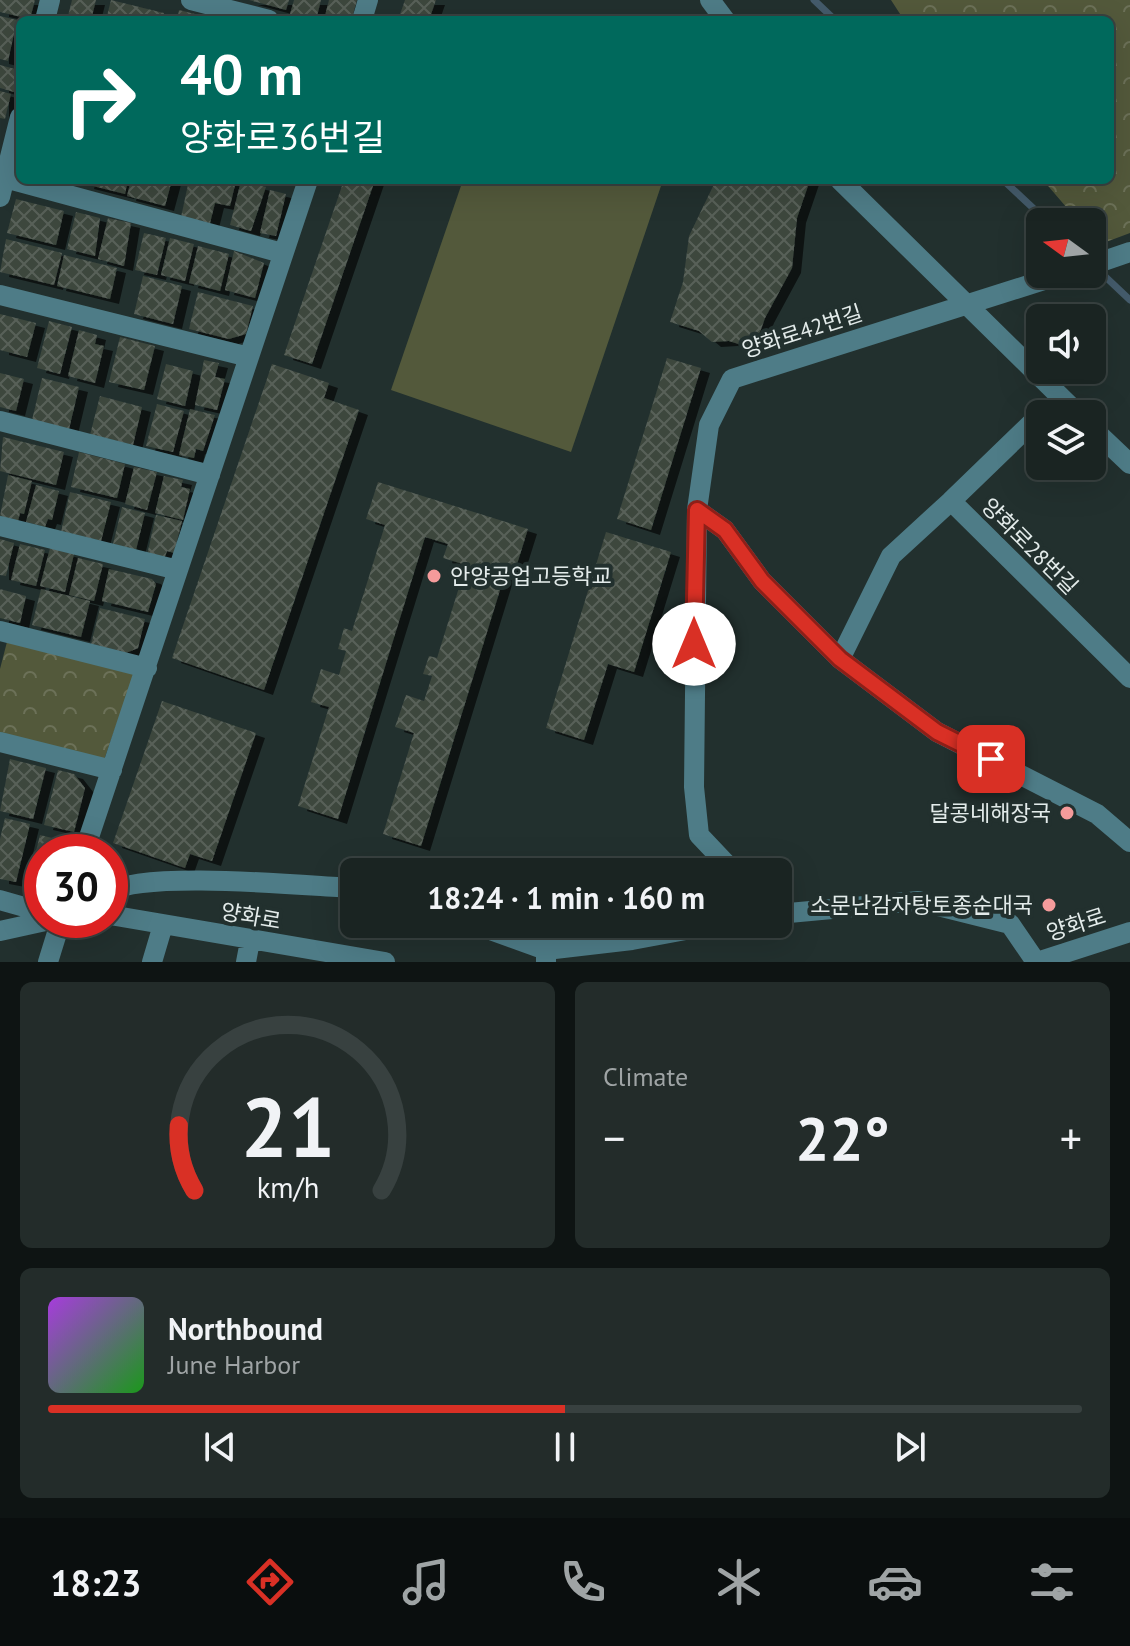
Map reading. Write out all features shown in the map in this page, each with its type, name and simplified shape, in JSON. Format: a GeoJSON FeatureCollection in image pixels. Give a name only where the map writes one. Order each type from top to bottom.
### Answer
{"type":"FeatureCollection","features":[{"type":"Feature","properties":{"kind":"street"},"geometry":{"type":"LineString","coordinates":[[191,0],[253,16]]}},
{"type":"Feature","properties":{"kind":"street"},"geometry":{"type":"LineString","coordinates":[[16,133],[2,187],[282,253]]}},
{"type":"Feature","properties":{"kind":"street"},"geometry":{"type":"LineString","coordinates":[[90,834],[307,184]]}},
{"type":"Feature","properties":{"kind":"street"},"geometry":{"type":"LineString","coordinates":[[844,184],[1063,400]]}},
{"type":"Feature","properties":{"kind":"street"},"geometry":{"type":"LineString","coordinates":[[1106,260],[1128,253]]}},
{"type":"Feature","properties":{"kind":"street","name":"양화로42번길"},"geometry":{"type":"LineString","coordinates":[[721,858],[699,835],[694,787],[697,510],[709,425],[732,379],[1026,286]]}},
{"type":"Feature","properties":{"kind":"street"},"geometry":{"type":"LineString","coordinates":[[0,295],[249,357]]}},
{"type":"Feature","properties":{"kind":"street","name":"양화로28번길"},"geometry":{"type":"LineString","coordinates":[[1055,400],[1059,396]]}},
{"type":"Feature","properties":{"kind":"street"},"geometry":{"type":"LineString","coordinates":[[0,421],[210,475]]}},
{"type":"Feature","properties":{"kind":"street","name":"양화로28번길"},"geometry":{"type":"LineString","coordinates":[[1026,428],[951,501],[1130,678]]}},
{"type":"Feature","properties":{"kind":"street"},"geometry":{"type":"LineString","coordinates":[[1106,441],[1130,464]]}},
{"type":"Feature","properties":{"kind":"street"},"geometry":{"type":"LineString","coordinates":[[840,659],[891,556],[951,501]]}},
{"type":"Feature","properties":{"kind":"street"},"geometry":{"type":"LineString","coordinates":[[697,510],[725,530],[762,581],[840,659],[937,732],[1097,814],[1130,842]]}},
{"type":"Feature","properties":{"kind":"street"},"geometry":{"type":"LineString","coordinates":[[0,526],[178,570]]}},
{"type":"Feature","properties":{"kind":"street"},"geometry":{"type":"LineString","coordinates":[[0,631],[147,668]]}},
{"type":"Feature","properties":{"kind":"street"},"geometry":{"type":"LineString","coordinates":[[0,742],[112,770]]}},
{"type":"Feature","properties":{"kind":"street"},"geometry":{"type":"LineString","coordinates":[[128,888],[148,883],[197,881],[340,887]]}},
{"type":"Feature","properties":{"kind":"street"},"geometry":{"type":"LineString","coordinates":[[0,900],[24,907]]}},
{"type":"Feature","properties":{"kind":"street"},"geometry":{"type":"LineString","coordinates":[[792,913],[918,901],[1010,924],[1036,962]]}},
{"type":"Feature","properties":{"kind":"street","name":"양화로"},"geometry":{"type":"LineString","coordinates":[[128,918],[308,955],[385,962]]}},
{"type":"Feature","properties":{"kind":"street"},"geometry":{"type":"LineString","coordinates":[[152,962],[163,925]]}},
{"type":"Feature","properties":{"kind":"street"},"geometry":{"type":"LineString","coordinates":[[0,931],[24,926]]}},
{"type":"Feature","properties":{"kind":"street","name":"양화로"},"geometry":{"type":"LineString","coordinates":[[1036,962],[1130,932]]}},
{"type":"Feature","properties":{"kind":"street"},"geometry":{"type":"LineString","coordinates":[[48,962],[55,938]]}},
{"type":"Feature","properties":{"kind":"street"},"geometry":{"type":"LineString","coordinates":[[506,938],[546,956],[643,938]]}},
{"type":"Feature","properties":{"kind":"street"},"geometry":{"type":"LineString","coordinates":[[246,962],[250,941]]}},
{"type":"Feature","properties":{"kind":"green space"},"geometry":{"type":"Polygon","coordinates":[[[891,0],[1130,0],[1130,233],[1106,242],[1106,208],[1067,208],[1046,184],[1114,184],[1114,16],[901,16],[891,0]]]}},
{"type":"Feature","properties":{"kind":"green space"},"geometry":{"type":"Polygon","coordinates":[[[462,184],[662,184],[571,452],[391,390],[462,184]]]}},
{"type":"Feature","properties":{"kind":"green space"},"geometry":{"type":"Polygon","coordinates":[[[8,638],[136,669],[104,760],[0,734],[0,669],[8,638]]]}},
{"type":"Feature","properties":{"kind":"building"},"geometry":{"type":"Polygon","coordinates":[[[0,0],[35,0],[31,16],[0,12],[0,0]]]}},
{"type":"Feature","properties":{"kind":"building"},"geometry":{"type":"Polygon","coordinates":[[[72,0],[96,0],[92,16],[68,16],[72,0]]]}},
{"type":"Feature","properties":{"kind":"building"},"geometry":{"type":"Polygon","coordinates":[[[111,0],[164,13],[164,16],[107,16],[111,0]]]}},
{"type":"Feature","properties":{"kind":"building"},"geometry":{"type":"Polygon","coordinates":[[[249,0],[289,0],[286,10],[249,0]]]}},
{"type":"Feature","properties":{"kind":"building"},"geometry":{"type":"Polygon","coordinates":[[[294,0],[321,0],[317,16],[290,14],[294,0]]]}},
{"type":"Feature","properties":{"kind":"building"},"geometry":{"type":"Polygon","coordinates":[[[329,0],[357,0],[353,16],[325,16],[329,0]]]}},
{"type":"Feature","properties":{"kind":"building"},"geometry":{"type":"Polygon","coordinates":[[[405,0],[436,0],[430,16],[399,16],[405,0]]]}},
{"type":"Feature","properties":{"kind":"building"},"geometry":{"type":"Polygon","coordinates":[[[179,10],[203,16],[178,16],[179,10]]]}},
{"type":"Feature","properties":{"kind":"building"},"geometry":{"type":"Polygon","coordinates":[[[0,16],[16,20],[16,25],[8,61],[0,59],[0,16]]]}},
{"type":"Feature","properties":{"kind":"building"},"geometry":{"type":"Polygon","coordinates":[[[0,65],[16,69],[14,92],[0,88],[0,65]]]}},
{"type":"Feature","properties":{"kind":"building"},"geometry":{"type":"Polygon","coordinates":[[[0,91],[11,94],[5,119],[0,118],[0,91]]]}},
{"type":"Feature","properties":{"kind":"building"},"geometry":{"type":"Polygon","coordinates":[[[85,184],[127,184],[125,194],[85,184]]]}},
{"type":"Feature","properties":{"kind":"building"},"geometry":{"type":"Polygon","coordinates":[[[130,184],[171,184],[165,206],[127,196],[130,184]]]}},
{"type":"Feature","properties":{"kind":"building"},"geometry":{"type":"Polygon","coordinates":[[[188,184],[235,184],[230,206],[215,203],[210,223],[181,217],[188,184]]]}},
{"type":"Feature","properties":{"kind":"building"},"geometry":{"type":"Polygon","coordinates":[[[240,184],[266,187],[251,231],[230,225],[240,184]]]}},
{"type":"Feature","properties":{"kind":"building"},"geometry":{"type":"Polygon","coordinates":[[[343,184],[374,184],[312,364],[284,355],[343,184]]]}},
{"type":"Feature","properties":{"kind":"building"},"geometry":{"type":"Polygon","coordinates":[[[714,184],[809,184],[797,218],[792,268],[765,318],[754,349],[729,341],[712,342],[699,331],[670,322],[683,282],[689,236],[714,184]]]}},
{"type":"Feature","properties":{"kind":"building"},"geometry":{"type":"Polygon","coordinates":[[[270,190],[286,194],[276,236],[260,233],[270,190]]]}},
{"type":"Feature","properties":{"kind":"building"},"geometry":{"type":"Polygon","coordinates":[[[16,199],[64,211],[56,245],[7,233],[16,199]]]}},
{"type":"Feature","properties":{"kind":"building"},"geometry":{"type":"Polygon","coordinates":[[[76,212],[100,218],[95,256],[67,249],[76,212]]]}},
{"type":"Feature","properties":{"kind":"building"},"geometry":{"type":"Polygon","coordinates":[[[108,218],[131,223],[124,266],[98,259],[108,218]]]}},
{"type":"Feature","properties":{"kind":"building"},"geometry":{"type":"Polygon","coordinates":[[[144,233],[166,238],[157,275],[135,270],[144,233]]]}},
{"type":"Feature","properties":{"kind":"building"},"geometry":{"type":"Polygon","coordinates":[[[170,238],[194,244],[185,281],[161,275],[170,238]]]}},
{"type":"Feature","properties":{"kind":"building"},"geometry":{"type":"Polygon","coordinates":[[[6,239],[62,253],[54,285],[0,272],[6,239]]]}},
{"type":"Feature","properties":{"kind":"building"},"geometry":{"type":"Polygon","coordinates":[[[198,246],[229,254],[220,291],[189,283],[198,246]]]}},
{"type":"Feature","properties":{"kind":"building"},"geometry":{"type":"Polygon","coordinates":[[[234,251],[264,263],[255,298],[225,290],[234,251]]]}},
{"type":"Feature","properties":{"kind":"building"},"geometry":{"type":"Polygon","coordinates":[[[64,255],[117,268],[110,299],[57,286],[64,255]]]}},
{"type":"Feature","properties":{"kind":"building"},"geometry":{"type":"Polygon","coordinates":[[[143,276],[182,286],[173,324],[134,314],[143,276]]]}},
{"type":"Feature","properties":{"kind":"building"},"geometry":{"type":"Polygon","coordinates":[[[198,292],[253,306],[246,334],[229,339],[189,329],[198,292]]]}},
{"type":"Feature","properties":{"kind":"building"},"geometry":{"type":"Polygon","coordinates":[[[0,314],[36,323],[27,357],[0,350],[0,314]]]}},
{"type":"Feature","properties":{"kind":"building"},"geometry":{"type":"Polygon","coordinates":[[[49,321],[72,327],[60,374],[37,368],[49,321]]]}},
{"type":"Feature","properties":{"kind":"building"},"geometry":{"type":"Polygon","coordinates":[[[79,330],[97,335],[95,344],[104,346],[95,383],[68,376],[79,330]]]}},
{"type":"Feature","properties":{"kind":"building"},"geometry":{"type":"Polygon","coordinates":[[[120,337],[155,346],[144,390],[109,382],[120,337]]]}},
{"type":"Feature","properties":{"kind":"building"},"geometry":{"type":"Polygon","coordinates":[[[667,358],[701,368],[651,530],[617,519],[667,358]]]}},
{"type":"Feature","properties":{"kind":"building"},"geometry":{"type":"Polygon","coordinates":[[[204,360],[219,363],[215,377],[225,379],[217,410],[195,405],[204,360]]]}},
{"type":"Feature","properties":{"kind":"building"},"geometry":{"type":"Polygon","coordinates":[[[166,364],[193,371],[185,406],[157,399],[166,364]]]}},
{"type":"Feature","properties":{"kind":"building"},"geometry":{"type":"Polygon","coordinates":[[[272,364],[329,383],[324,398],[359,410],[264,690],[172,658],[272,364]]]}},
{"type":"Feature","properties":{"kind":"building"},"geometry":{"type":"Polygon","coordinates":[[[0,373],[24,379],[16,411],[0,407],[0,373]]]}},
{"type":"Feature","properties":{"kind":"building"},"geometry":{"type":"Polygon","coordinates":[[[42,378],[79,387],[69,429],[32,420],[42,378]]]}},
{"type":"Feature","properties":{"kind":"building"},"geometry":{"type":"Polygon","coordinates":[[[100,396],[142,407],[133,445],[90,435],[100,396]]]}},
{"type":"Feature","properties":{"kind":"building"},"geometry":{"type":"Polygon","coordinates":[[[157,404],[184,411],[173,452],[146,446],[157,404]]]}},
{"type":"Feature","properties":{"kind":"building"},"geometry":{"type":"Polygon","coordinates":[[[190,409],[215,415],[203,451],[196,449],[194,458],[179,455],[190,409]]]}},
{"type":"Feature","properties":{"kind":"building"},"geometry":{"type":"Polygon","coordinates":[[[3,437],[64,452],[56,485],[0,471],[3,437]]]}},
{"type":"Feature","properties":{"kind":"building"},"geometry":{"type":"Polygon","coordinates":[[[79,452],[125,464],[117,498],[71,487],[79,452]]]}},
{"type":"Feature","properties":{"kind":"building"},"geometry":{"type":"Polygon","coordinates":[[[134,467],[157,472],[147,510],[125,504],[134,467]]]}},
{"type":"Feature","properties":{"kind":"building"},"geometry":{"type":"Polygon","coordinates":[[[8,475],[32,481],[24,514],[20,513],[18,521],[0,516],[8,475]]]}},
{"type":"Feature","properties":{"kind":"building"},"geometry":{"type":"Polygon","coordinates":[[[164,476],[183,480],[181,487],[190,489],[183,520],[155,513],[164,476]]]}},
{"type":"Feature","properties":{"kind":"building"},"geometry":{"type":"Polygon","coordinates":[[[378,482],[528,529],[512,580],[504,577],[421,846],[383,834],[414,733],[395,727],[406,695],[424,701],[432,676],[423,674],[429,656],[437,658],[466,565],[443,558],[448,544],[425,537],[338,819],[298,806],[329,707],[311,702],[321,669],[339,675],[346,651],[338,649],[344,628],[352,631],[385,525],[366,519],[378,482]]]}},
{"type":"Feature","properties":{"kind":"building"},"geometry":{"type":"Polygon","coordinates":[[[36,485],[59,491],[52,520],[48,519],[45,527],[26,522],[36,485]]]}},
{"type":"Feature","properties":{"kind":"building"},"geometry":{"type":"Polygon","coordinates":[[[70,492],[111,502],[101,541],[61,532],[70,492]]]}},
{"type":"Feature","properties":{"kind":"building"},"geometry":{"type":"Polygon","coordinates":[[[122,507],[145,513],[136,550],[113,544],[122,507]]]}},
{"type":"Feature","properties":{"kind":"building"},"geometry":{"type":"Polygon","coordinates":[[[156,515],[182,521],[174,553],[167,551],[164,559],[147,555],[156,515]]]}},
{"type":"Feature","properties":{"kind":"building"},"geometry":{"type":"Polygon","coordinates":[[[606,532],[671,552],[634,672],[608,664],[584,740],[546,728],[606,532]]]}},
{"type":"Feature","properties":{"kind":"building"},"geometry":{"type":"Polygon","coordinates":[[[0,539],[14,543],[6,576],[0,575],[0,539]]]}},
{"type":"Feature","properties":{"kind":"building"},"geometry":{"type":"Polygon","coordinates":[[[20,544],[45,550],[36,586],[11,580],[20,544]]]}},
{"type":"Feature","properties":{"kind":"building"},"geometry":{"type":"Polygon","coordinates":[[[50,548],[74,554],[65,592],[40,586],[50,548]]]}},
{"type":"Feature","properties":{"kind":"building"},"geometry":{"type":"Polygon","coordinates":[[[78,558],[103,564],[94,601],[69,595],[78,558]]]}},
{"type":"Feature","properties":{"kind":"building"},"geometry":{"type":"Polygon","coordinates":[[[109,569],[152,579],[156,584],[148,612],[102,601],[109,569]]]}},
{"type":"Feature","properties":{"kind":"building"},"geometry":{"type":"Polygon","coordinates":[[[0,589],[26,596],[20,623],[0,618],[0,589]]]}},
{"type":"Feature","properties":{"kind":"building"},"geometry":{"type":"Polygon","coordinates":[[[41,589],[90,601],[81,637],[32,625],[41,589]]]}},
{"type":"Feature","properties":{"kind":"building"},"geometry":{"type":"Polygon","coordinates":[[[100,608],[145,619],[138,648],[126,653],[91,644],[100,608]]]}},
{"type":"Feature","properties":{"kind":"building"},"geometry":{"type":"Polygon","coordinates":[[[162,701],[256,733],[212,861],[190,854],[185,868],[128,848],[128,834],[116,834],[162,701]]]}},
{"type":"Feature","properties":{"kind":"building"},"geometry":{"type":"Polygon","coordinates":[[[10,759],[46,768],[33,819],[0,811],[10,759]]]}},
{"type":"Feature","properties":{"kind":"building"},"geometry":{"type":"Polygon","coordinates":[[[58,770],[74,774],[85,788],[74,832],[44,825],[58,770]]]}},
{"type":"Feature","properties":{"kind":"building"},"geometry":{"type":"Polygon","coordinates":[[[5,818],[30,824],[28,834],[24,834],[24,849],[16,882],[0,879],[0,839],[5,818]]]}},
{"type":"Feature","properties":{"kind":"waterway"},"geometry":{"type":"LineString","coordinates":[[814,0],[831,16]]}},
{"type":"Feature","properties":{"kind":"waterway"},"geometry":{"type":"LineString","coordinates":[[1007,184],[1033,208]]}},
{"type":"Feature","properties":{"kind":"waterway"},"geometry":{"type":"LineString","coordinates":[[1106,277],[1130,300]]}},
{"type":"Feature","properties":{"kind":"place","name":"안양공업고등학교"},"geometry":{"type":"Point","coordinates":[434,576]}},
{"type":"Feature","properties":{"kind":"place","name":"달콩네해장국"},"geometry":{"type":"Point","coordinates":[1067,813]}},
{"type":"Feature","properties":{"kind":"place","name":"소문난감자탕토종순대국"},"geometry":{"type":"Point","coordinates":[1049,905]}},
{"type":"Feature","properties":{"kind":"route"},"geometry":{"type":"LineString","coordinates":[[694,644],[697,510],[725,530],[762,581],[840,659],[937,732],[991,759]]}}]}
